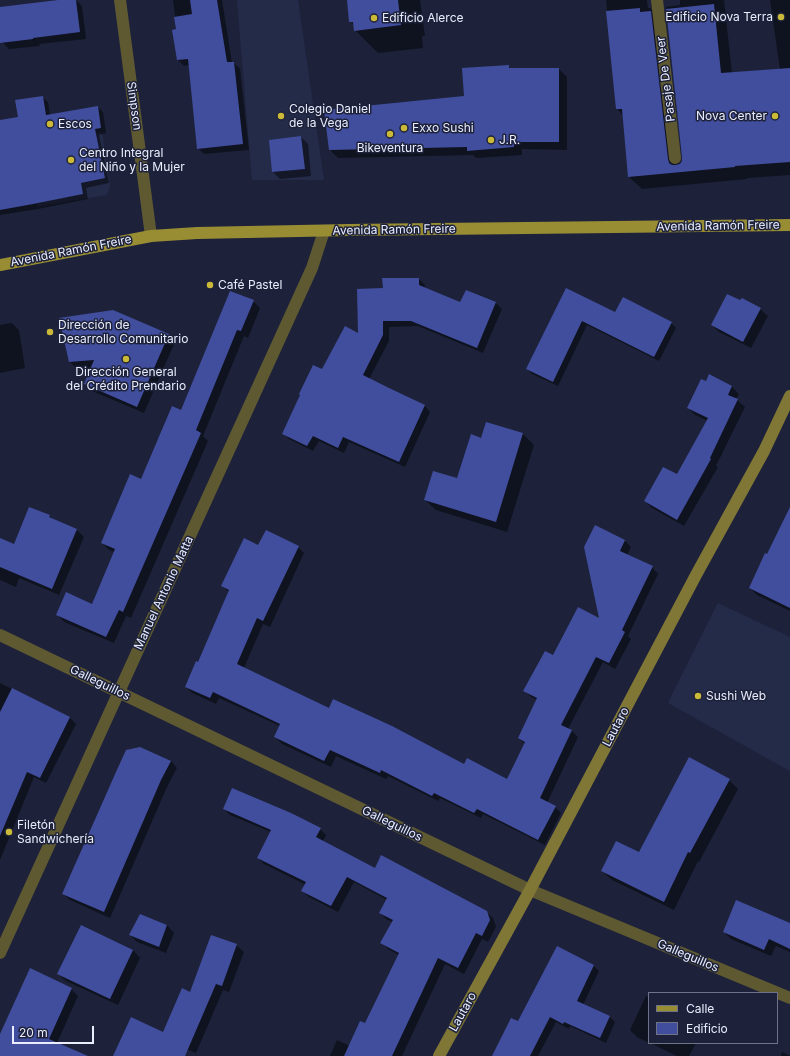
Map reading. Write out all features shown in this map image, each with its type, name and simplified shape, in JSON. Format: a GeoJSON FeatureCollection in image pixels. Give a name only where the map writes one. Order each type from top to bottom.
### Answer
{"type":"FeatureCollection","features":[{"type":"Feature","properties":{"kind":"main road","name":"Avenida Ramón Freire"},"geometry":{"type":"LineString","coordinates":[[0,265],[151,236],[197,233],[790,226]]}},
{"type":"Feature","properties":{"kind":"main road","name":"Lautaro"},"geometry":{"type":"LineString","coordinates":[[439,1056],[530,890],[696,575],[764,451],[790,396]]}},
{"type":"Feature","properties":{"kind":"street","name":"Simpson"},"geometry":{"type":"LineString","coordinates":[[120,0],[151,236]]}},
{"type":"Feature","properties":{"kind":"street","name":"Pasaje De Veer"},"geometry":{"type":"LineString","coordinates":[[657,0],[675,158]]}},
{"type":"Feature","properties":{"kind":"street","name":"Manuel Antonio Matta"},"geometry":{"type":"LineString","coordinates":[[0,953],[312,268],[324,231]]}},
{"type":"Feature","properties":{"kind":"street","name":"Galleguillos"},"geometry":{"type":"LineString","coordinates":[[0,635],[530,890],[776,992]]}},
{"type":"Feature","properties":{"kind":"street","name":"Galleguillos"},"geometry":{"type":"LineString","coordinates":[[778,993],[790,998]]}},
{"type":"Feature","properties":{"kind":"shaded area","name":"Colegio Daniel de la Vega"},"geometry":{"type":"Polygon","coordinates":[[[237,0],[298,0],[324,180],[252,180],[237,0]]]}},
{"type":"Feature","properties":{"kind":"shaded area","name":"Centro Integral del Niño y la Mujer"},"geometry":{"type":"Polygon","coordinates":[[[102,132],[110,186],[107,195],[37,207],[29,144],[102,132]]]}},
{"type":"Feature","properties":{"kind":"shaded area"},"geometry":{"type":"Polygon","coordinates":[[[718,603],[790,637],[790,771],[668,703],[718,603]]]}},
{"type":"Feature","properties":{"kind":"building"},"geometry":{"type":"Polygon","coordinates":[[[58,0],[76,0],[80,32],[0,43],[0,7],[58,0]]]}},
{"type":"Feature","properties":{"kind":"building"},"geometry":{"type":"Polygon","coordinates":[[[190,0],[217,0],[227,62],[234,62],[243,144],[197,149],[188,59],[177,60],[172,30],[176,29],[174,17],[192,14],[190,0]]]}},
{"type":"Feature","properties":{"kind":"building","name":"Edificio Alerce"},"geometry":{"type":"Polygon","coordinates":[[[347,0],[398,0],[401,25],[354,31],[353,22],[349,22],[347,0]]]}},
{"type":"Feature","properties":{"kind":"building"},"geometry":{"type":"Polygon","coordinates":[[[714,4],[721,73],[790,68],[790,162],[628,177],[622,109],[616,109],[606,11],[640,8],[640,12],[651,11],[668,159],[669,163],[675,165],[680,164],[682,157],[666,9],[714,4]]]}},
{"type":"Feature","properties":{"kind":"building"},"geometry":{"type":"Polygon","coordinates":[[[509,65],[509,68],[559,68],[559,142],[514,142],[514,147],[467,151],[467,147],[329,150],[324,110],[464,96],[462,68],[509,65]]]}},
{"type":"Feature","properties":{"kind":"building"},"geometry":{"type":"Polygon","coordinates":[[[43,96],[46,115],[98,106],[101,128],[95,129],[105,178],[81,183],[83,194],[0,210],[0,120],[18,117],[15,100],[43,96]]]}},
{"type":"Feature","properties":{"kind":"building"},"geometry":{"type":"Polygon","coordinates":[[[301,136],[305,169],[272,172],[269,140],[301,136]]]}},
{"type":"Feature","properties":{"kind":"building"},"geometry":{"type":"Polygon","coordinates":[[[382,278],[419,278],[419,285],[460,302],[466,290],[496,302],[477,348],[411,321],[383,321],[383,335],[363,375],[425,405],[399,462],[343,437],[338,448],[313,436],[307,446],[282,434],[313,365],[322,369],[345,326],[358,333],[357,289],[383,288],[382,278]]]}},
{"type":"Feature","properties":{"kind":"building"},"geometry":{"type":"Polygon","coordinates":[[[566,288],[615,312],[623,297],[672,322],[654,357],[582,321],[553,382],[526,369],[566,288]]]}},
{"type":"Feature","properties":{"kind":"building"},"geometry":{"type":"Polygon","coordinates":[[[230,291],[254,300],[241,331],[237,330],[196,430],[201,433],[123,612],[119,610],[106,637],[56,615],[66,592],[92,604],[115,549],[101,543],[130,474],[141,479],[172,406],[181,410],[230,291]]]}},
{"type":"Feature","properties":{"kind":"building"},"geometry":{"type":"Polygon","coordinates":[[[727,294],[740,300],[742,298],[761,308],[743,342],[711,325],[727,294]]]}},
{"type":"Feature","properties":{"kind":"building","name":"Dirección General del Crédito Prendario"},"geometry":{"type":"Polygon","coordinates":[[[113,310],[169,334],[137,407],[84,384],[94,360],[69,362],[59,318],[113,310]]]}},
{"type":"Feature","properties":{"kind":"building"},"geometry":{"type":"Polygon","coordinates":[[[709,374],[732,386],[728,395],[738,399],[710,458],[711,459],[677,520],[644,501],[663,467],[677,474],[708,418],[687,408],[701,379],[706,381],[709,374]]]}},
{"type":"Feature","properties":{"kind":"building"},"geometry":{"type":"Polygon","coordinates":[[[486,422],[523,433],[496,522],[424,500],[433,471],[457,478],[471,434],[481,438],[486,422]]]}},
{"type":"Feature","properties":{"kind":"building"},"geometry":{"type":"Polygon","coordinates":[[[29,507],[50,515],[49,517],[77,529],[52,589],[0,567],[0,538],[14,544],[29,507]]]}},
{"type":"Feature","properties":{"kind":"building"},"geometry":{"type":"Polygon","coordinates":[[[790,507],[790,608],[749,588],[765,553],[767,554],[790,507]]]}},
{"type":"Feature","properties":{"kind":"building"},"geometry":{"type":"Polygon","coordinates":[[[595,525],[625,540],[620,551],[653,566],[622,630],[625,632],[609,663],[596,657],[561,725],[572,730],[540,798],[556,806],[538,840],[477,809],[474,813],[434,793],[432,796],[381,770],[380,773],[330,750],[324,761],[274,737],[280,724],[213,692],[210,698],[185,687],[196,661],[198,662],[229,590],[221,586],[244,538],[258,545],[266,530],[299,546],[263,621],[257,618],[237,664],[329,708],[333,699],[392,726],[464,764],[467,758],[507,779],[525,742],[518,738],[537,698],[523,691],[545,651],[553,655],[578,607],[599,618],[584,547],[595,525]]]}},
{"type":"Feature","properties":{"kind":"building"},"geometry":{"type":"Polygon","coordinates":[[[12,688],[70,717],[40,778],[27,772],[0,836],[0,712],[12,688]]]}},
{"type":"Feature","properties":{"kind":"building"},"geometry":{"type":"Polygon","coordinates":[[[140,747],[171,761],[161,780],[104,912],[62,894],[126,750],[140,747]]]}},
{"type":"Feature","properties":{"kind":"building"},"geometry":{"type":"Polygon","coordinates":[[[689,757],[730,779],[690,853],[688,852],[664,902],[601,871],[616,841],[639,852],[689,757]]]}},
{"type":"Feature","properties":{"kind":"building"},"geometry":{"type":"Polygon","coordinates":[[[232,788],[291,813],[321,828],[316,837],[375,868],[381,855],[487,911],[490,920],[482,936],[476,933],[458,968],[438,958],[392,1056],[344,1056],[360,1021],[365,1023],[399,953],[380,943],[393,920],[379,913],[387,898],[347,877],[331,906],[301,891],[306,882],[257,858],[271,830],[223,809],[232,788]]]}},
{"type":"Feature","properties":{"kind":"building"},"geometry":{"type":"Polygon","coordinates":[[[736,900],[790,923],[790,949],[769,939],[764,950],[723,932],[736,900]]]}},
{"type":"Feature","properties":{"kind":"building"},"geometry":{"type":"Polygon","coordinates":[[[140,914],[167,925],[159,947],[129,935],[140,914]]]}},
{"type":"Feature","properties":{"kind":"building"},"geometry":{"type":"Polygon","coordinates":[[[81,925],[133,950],[110,999],[57,974],[81,925]]]}},
{"type":"Feature","properties":{"kind":"building"},"geometry":{"type":"Polygon","coordinates":[[[211,935],[237,944],[222,986],[216,984],[185,1056],[113,1056],[131,1017],[163,1032],[182,988],[190,992],[211,935]]]}},
{"type":"Feature","properties":{"kind":"building"},"geometry":{"type":"Polygon","coordinates":[[[557,946],[594,965],[577,1001],[610,1016],[600,1038],[564,1022],[563,1024],[550,1017],[530,1056],[492,1056],[511,1018],[518,1021],[557,946]]]}},
{"type":"Feature","properties":{"kind":"building"},"geometry":{"type":"Polygon","coordinates":[[[30,968],[72,988],[49,1039],[88,1056],[0,1056],[0,1034],[30,968]]]}},
{"type":"Feature","properties":{"kind":"place","name":"Edificio Nova Terra"},"geometry":{"type":"Point","coordinates":[781,17]}},
{"type":"Feature","properties":{"kind":"place","name":"Edificio Alerce"},"geometry":{"type":"Point","coordinates":[374,18]}},
{"type":"Feature","properties":{"kind":"place","name":"Colegio Daniel de la Vega"},"geometry":{"type":"Point","coordinates":[281,116]}},
{"type":"Feature","properties":{"kind":"place","name":"Nova Center"},"geometry":{"type":"Point","coordinates":[775,116]}},
{"type":"Feature","properties":{"kind":"place","name":"Escos"},"geometry":{"type":"Point","coordinates":[50,124]}},
{"type":"Feature","properties":{"kind":"place","name":"Exxo Sushi"},"geometry":{"type":"Point","coordinates":[404,128]}},
{"type":"Feature","properties":{"kind":"place","name":"Bikeventura"},"geometry":{"type":"Point","coordinates":[390,134]}},
{"type":"Feature","properties":{"kind":"place","name":"J.R."},"geometry":{"type":"Point","coordinates":[491,140]}},
{"type":"Feature","properties":{"kind":"place","name":"Centro Integral del Niño y la Mujer"},"geometry":{"type":"Point","coordinates":[71,160]}},
{"type":"Feature","properties":{"kind":"place","name":"Café Pastel"},"geometry":{"type":"Point","coordinates":[210,285]}},
{"type":"Feature","properties":{"kind":"place","name":"Dirección de Desarrollo Comunitario"},"geometry":{"type":"Point","coordinates":[50,332]}},
{"type":"Feature","properties":{"kind":"place","name":"Dirección General del Crédito Prendario"},"geometry":{"type":"Point","coordinates":[126,359]}},
{"type":"Feature","properties":{"kind":"place","name":"Sushi Web"},"geometry":{"type":"Point","coordinates":[698,696]}},
{"type":"Feature","properties":{"kind":"place","name":"Filetón Sandwichería"},"geometry":{"type":"Point","coordinates":[9,832]}}]}
